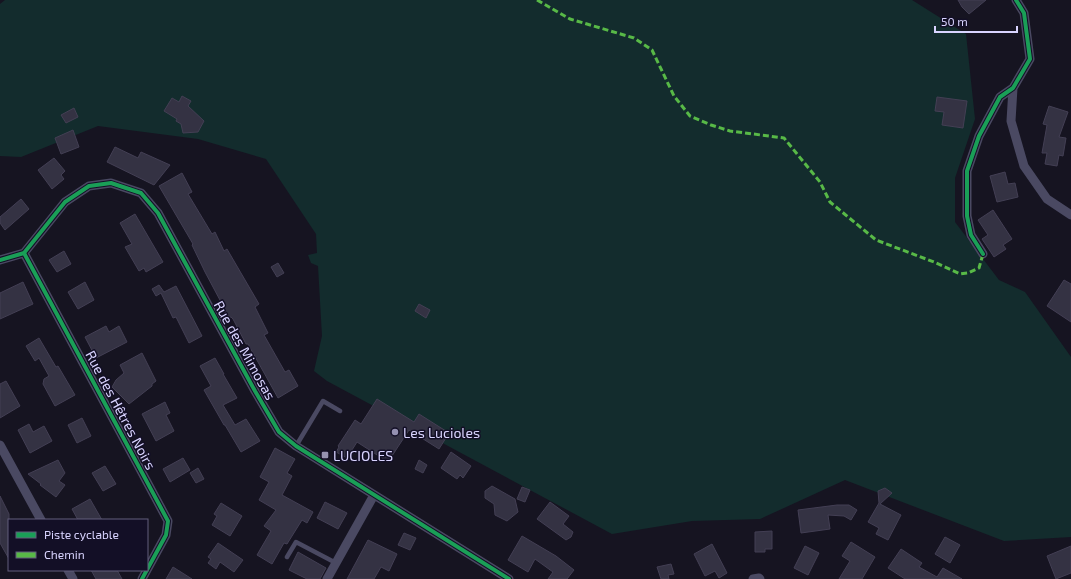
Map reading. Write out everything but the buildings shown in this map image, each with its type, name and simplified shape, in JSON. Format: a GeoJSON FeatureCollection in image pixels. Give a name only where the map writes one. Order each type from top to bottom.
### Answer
{"type":"FeatureCollection","features":[{"type":"Feature","properties":{"kind":"street"},"geometry":{"type":"LineString","coordinates":[[1016,0],[1024,13],[1030,59],[1013,88],[1011,121],[1024,166],[1047,199],[1071,215]]}},
{"type":"Feature","properties":{"kind":"street"},"geometry":{"type":"LineString","coordinates":[[983,254],[971,235],[967,216],[967,171],[979,136],[1000,96],[1013,88]]}},
{"type":"Feature","properties":{"kind":"street","name":"Rue des Mimosas"},"geometry":{"type":"LineString","coordinates":[[24,253],[65,202],[89,186],[111,183],[141,193],[158,213],[279,432],[296,446],[503,577]]}},
{"type":"Feature","properties":{"kind":"street"},"geometry":{"type":"LineString","coordinates":[[0,260],[24,253]]}},
{"type":"Feature","properties":{"kind":"street","name":"Rue des Hêtres Noirs"},"geometry":{"type":"LineString","coordinates":[[24,253],[168,521],[166,535],[148,568]]}},
{"type":"Feature","properties":{"kind":"street"},"geometry":{"type":"LineString","coordinates":[[0,445],[40,519]]}},
{"type":"Feature","properties":{"kind":"street"},"geometry":{"type":"LineString","coordinates":[[327,579],[374,495]]}},
{"type":"Feature","properties":{"kind":"street"},"geometry":{"type":"LineString","coordinates":[[753,579],[760,579]]}},
{"type":"Feature","properties":{"kind":"lane"},"geometry":{"type":"LineString","coordinates":[[296,446],[323,401],[340,411]]}},
{"type":"Feature","properties":{"kind":"lane"},"geometry":{"type":"LineString","coordinates":[[287,557],[296,542],[336,563]]}},
{"type":"Feature","properties":{"kind":"green space"},"geometry":{"type":"Polygon","coordinates":[[[5,0],[912,0],[966,34],[975,119],[955,178],[955,222],[999,280],[1025,292],[1071,357],[1071,537],[1004,541],[845,480],[760,519],[692,521],[612,534],[327,381],[314,371],[322,336],[318,266],[311,263],[308,255],[317,253],[316,234],[266,159],[198,139],[98,126],[21,157],[0,156],[0,4],[5,0]]]}},
{"type":"Feature","properties":{"kind":"marked path"},"geometry":{"type":"LineString","coordinates":[[537,0],[570,19],[634,38],[652,50],[674,96],[690,116],[730,131],[784,138],[820,182],[830,202],[876,240],[934,262],[960,274],[968,273],[979,268],[983,254]]}},
{"type":"Feature","properties":{"kind":"cycle path"},"geometry":{"type":"LineString","coordinates":[[983,254],[971,235],[967,216],[967,171],[979,136],[1000,97],[1013,88],[1030,59],[1024,13],[1016,0]]}},
{"type":"Feature","properties":{"kind":"cycle path"},"geometry":{"type":"LineString","coordinates":[[0,260],[24,253],[65,202],[89,186],[111,183],[141,193],[158,213],[279,432],[296,446],[509,579]]}},
{"type":"Feature","properties":{"kind":"cycle path"},"geometry":{"type":"LineString","coordinates":[[24,253],[168,521],[166,535],[148,568]]}},
{"type":"Feature","properties":{"kind":"cycle path"},"geometry":{"type":"LineString","coordinates":[[142,579],[146,571]]}},
{"type":"Feature","properties":{"kind":"place","name":"Les Lucioles"},"geometry":{"type":"Point","coordinates":[395,432]}},
{"type":"Feature","properties":{"kind":"place","name":"LUCIOLES"},"geometry":{"type":"Point","coordinates":[325,455]}}]}
